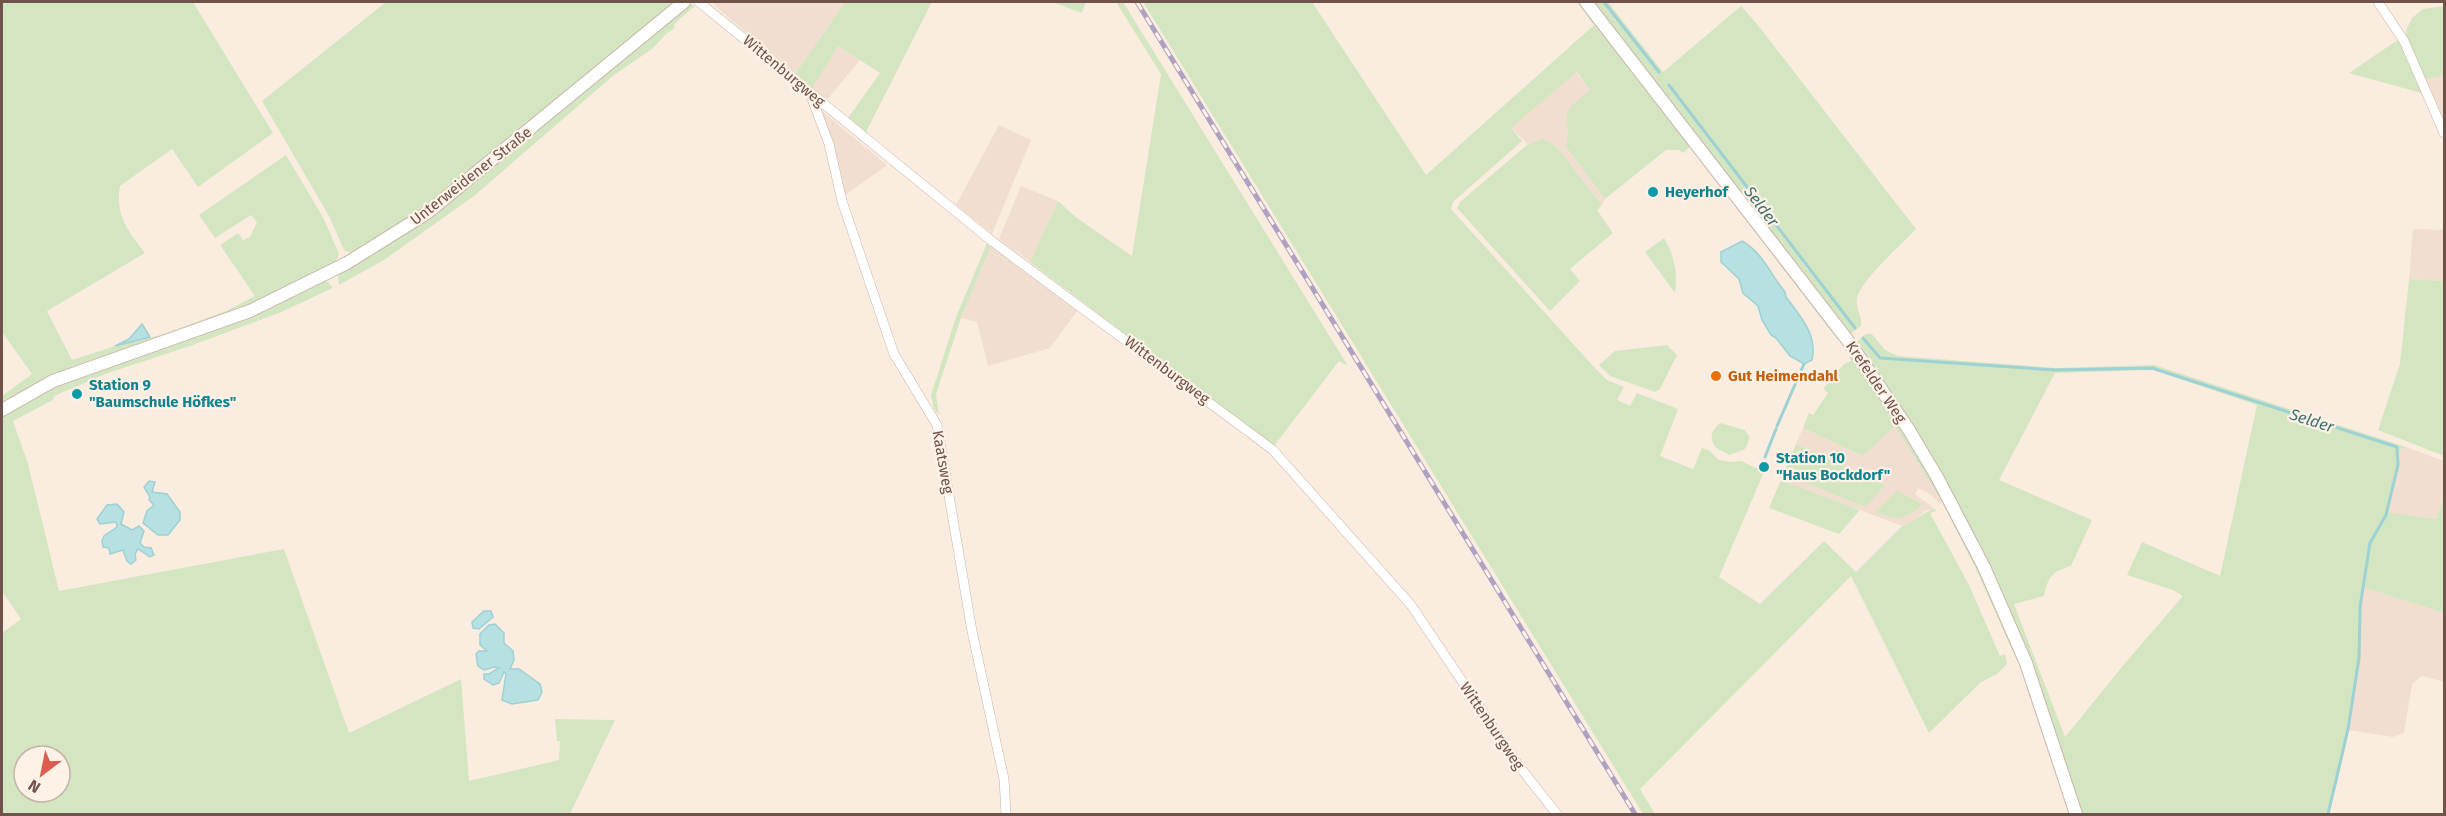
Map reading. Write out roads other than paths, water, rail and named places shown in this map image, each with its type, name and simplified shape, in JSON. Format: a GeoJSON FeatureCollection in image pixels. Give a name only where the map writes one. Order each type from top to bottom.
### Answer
{"type":"FeatureCollection","features":[{"type":"Feature","properties":{"kind":"street","name":"Unterweidener Straße"},"geometry":{"type":"LineString","coordinates":[[2,410],[53,381],[250,311],[347,263],[427,213],[684,2]]}},
{"type":"Feature","properties":{"kind":"street","name":"Wittenburgweg"},"geometry":{"type":"LineString","coordinates":[[699,2],[993,242],[1273,450],[1411,605],[1519,766],[1557,814]]}},
{"type":"Feature","properties":{"kind":"street","name":"Krefelder Weg"},"geometry":{"type":"LineString","coordinates":[[1587,2],[1831,318],[1920,449],[1984,567],[2026,663],[2076,814]]}},
{"type":"Feature","properties":{"kind":"street"},"geometry":{"type":"LineString","coordinates":[[2378,2],[2404,41],[2445,133]]}},
{"type":"Feature","properties":{"kind":"street","name":"Kaatsweg"},"geometry":{"type":"LineString","coordinates":[[811,94],[829,144],[842,201],[894,354],[937,425],[972,632],[1004,778],[1006,814]]}},
{"type":"Feature","properties":{"kind":"water"},"geometry":{"type":"Polygon","coordinates":[[[1742,241],[1761,258],[1807,326],[1812,342],[1812,360],[1804,364],[1790,356],[1771,335],[1762,320],[1758,306],[1743,293],[1739,279],[1721,262],[1721,252],[1742,241]]]}},
{"type":"Feature","properties":{"kind":"water"},"geometry":{"type":"Polygon","coordinates":[[[142,324],[150,337],[115,346],[129,339],[142,324]]]}},
{"type":"Feature","properties":{"kind":"water"},"geometry":{"type":"Polygon","coordinates":[[[149,481],[155,482],[152,492],[167,494],[180,512],[180,520],[168,535],[158,535],[143,523],[147,511],[154,505],[149,500],[150,497],[144,487],[149,481]]]}},
{"type":"Feature","properties":{"kind":"water"},"geometry":{"type":"Polygon","coordinates":[[[117,504],[124,512],[121,524],[132,530],[139,526],[144,531],[140,543],[144,547],[151,548],[154,555],[150,557],[138,549],[135,554],[136,560],[131,564],[127,561],[123,550],[110,554],[109,548],[103,547],[104,536],[117,527],[116,522],[100,524],[97,519],[107,505],[117,504]]]}},
{"type":"Feature","properties":{"kind":"water"},"geometry":{"type":"Polygon","coordinates":[[[484,611],[491,611],[493,617],[479,629],[473,628],[472,622],[484,611]]]}},
{"type":"Feature","properties":{"kind":"water"},"geometry":{"type":"Polygon","coordinates":[[[495,624],[504,633],[504,643],[513,651],[514,660],[510,669],[519,669],[540,684],[542,692],[538,700],[512,704],[502,700],[506,674],[504,672],[499,683],[493,685],[484,679],[484,674],[489,674],[499,668],[484,670],[478,666],[476,654],[479,651],[487,651],[480,645],[480,634],[489,625],[495,624]]]}},
{"type":"Feature","properties":{"kind":"waterway","name":"Selder"},"geometry":{"type":"LineString","coordinates":[[1604,2],[1659,72]]}},
{"type":"Feature","properties":{"kind":"waterway","name":"Selder"},"geometry":{"type":"LineString","coordinates":[[1669,85],[1855,328]]}},
{"type":"Feature","properties":{"kind":"waterway","name":"Selder"},"geometry":{"type":"LineString","coordinates":[[1863,338],[1880,358],[2055,370],[2152,368],[2397,447],[2398,465],[2386,515],[2370,543],[2360,607],[2359,658],[2348,729],[2328,814]]}},
{"type":"Feature","properties":{"kind":"waterway"},"geometry":{"type":"LineString","coordinates":[[1777,426],[1804,364]]}},
{"type":"Feature","properties":{"kind":"waterway"},"geometry":{"type":"LineString","coordinates":[[1765,457],[1776,429]]}},
{"type":"Feature","properties":{"kind":"railway"},"geometry":{"type":"LineString","coordinates":[[1137,2],[1635,814]]}},
{"type":"Feature","properties":{"kind":"place","name":"Heyerhof"},"geometry":{"type":"Point","coordinates":[1653,192]}},
{"type":"Feature","properties":{"kind":"place","name":"Gut Heimendahl"},"geometry":{"type":"Point","coordinates":[1716,376]}},
{"type":"Feature","properties":{"kind":"place","name":"Station 9 \"Baumschule Höfkes\""},"geometry":{"type":"Point","coordinates":[77,394]}},
{"type":"Feature","properties":{"kind":"place","name":"Station 10 \"Haus Bockdorf\""},"geometry":{"type":"Point","coordinates":[1764,467]}}]}
